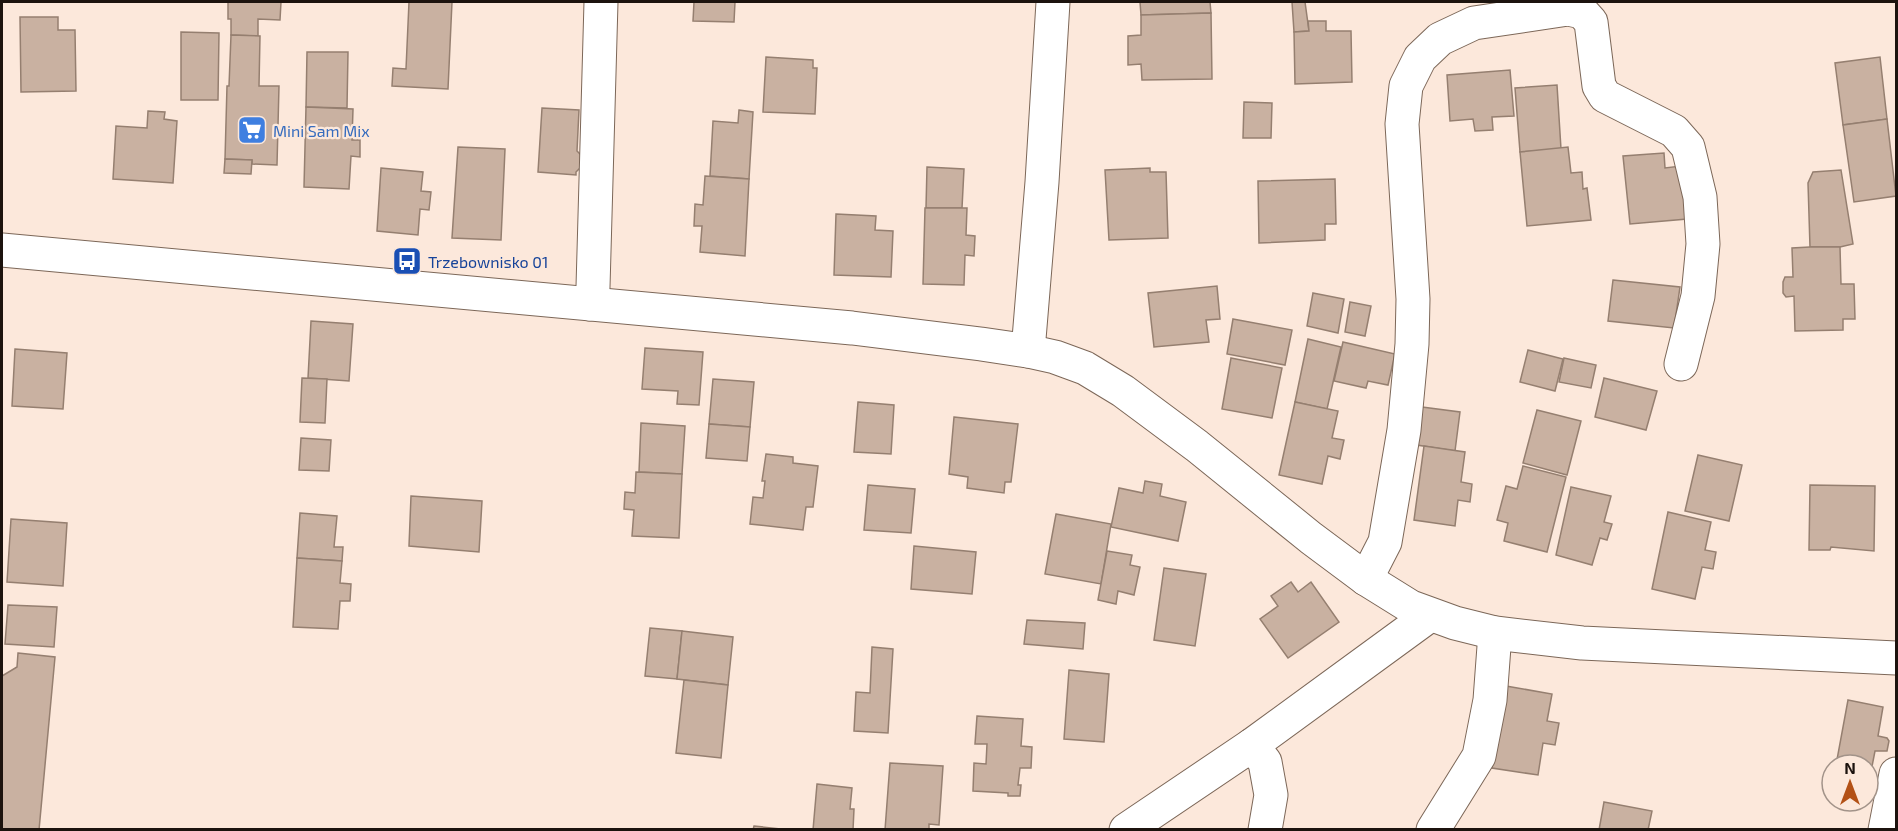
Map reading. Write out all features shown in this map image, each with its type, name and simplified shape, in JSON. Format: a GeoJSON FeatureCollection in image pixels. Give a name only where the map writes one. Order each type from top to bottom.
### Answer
{"type":"FeatureCollection","features":[{"type":"Feature","properties":{"kind":"street"},"geometry":{"type":"LineString","coordinates":[[590,304],[593,275],[601,2]]}},
{"type":"Feature","properties":{"kind":"street"},"geometry":{"type":"LineString","coordinates":[[1028,351],[1042,182],[1053,2]]}},
{"type":"Feature","properties":{"kind":"street"},"geometry":{"type":"LineString","coordinates":[[1366,579],[1385,542],[1404,430],[1412,344],[1413,299],[1402,124],[1406,86],[1420,58],[1440,39],[1474,23],[1569,9],[1582,12],[1592,22],[1599,86],[1605,96],[1674,131],[1688,147],[1700,197],[1702,244],[1698,296],[1681,364]]}},
{"type":"Feature","properties":{"kind":"street"},"geometry":{"type":"LineString","coordinates":[[2,250],[852,328],[1028,351],[1055,357],[1085,368],[1123,391],[1366,579],[1411,607],[1430,615],[1495,633],[1582,643],[1896,658]]}},
{"type":"Feature","properties":{"kind":"street"},"geometry":{"type":"LineString","coordinates":[[1126,830],[1252,745],[1430,615]]}},
{"type":"Feature","properties":{"kind":"street"},"geometry":{"type":"LineString","coordinates":[[1433,830],[1479,756],[1490,700],[1495,633]]}},
{"type":"Feature","properties":{"kind":"street"},"geometry":{"type":"LineString","coordinates":[[1252,745],[1265,762],[1271,795],[1265,830]]}},
{"type":"Feature","properties":{"kind":"street"},"geometry":{"type":"LineString","coordinates":[[1886,830],[1896,774]]}},
{"type":"Feature","properties":{"kind":"building"},"geometry":{"type":"Polygon","coordinates":[[[228,2],[281,2],[280,20],[258,19],[258,36],[231,35],[228,2]]]}},
{"type":"Feature","properties":{"kind":"building"},"geometry":{"type":"Polygon","coordinates":[[[409,2],[452,2],[448,89],[392,86],[393,68],[406,69],[409,2]]]}},
{"type":"Feature","properties":{"kind":"building"},"geometry":{"type":"Polygon","coordinates":[[[694,2],[735,2],[734,22],[693,21],[694,2]]]}},
{"type":"Feature","properties":{"kind":"building"},"geometry":{"type":"Polygon","coordinates":[[[1140,2],[1210,2],[1211,13],[1141,15],[1140,2]]]}},
{"type":"Feature","properties":{"kind":"building"},"geometry":{"type":"Polygon","coordinates":[[[1292,2],[1305,2],[1309,31],[1294,32],[1292,2]]]}},
{"type":"Feature","properties":{"kind":"building"},"geometry":{"type":"Polygon","coordinates":[[[1211,13],[1212,79],[1142,80],[1141,64],[1128,65],[1128,36],[1141,35],[1141,15],[1211,13]]]}},
{"type":"Feature","properties":{"kind":"building"},"geometry":{"type":"Polygon","coordinates":[[[20,17],[58,17],[58,30],[75,30],[76,91],[21,92],[20,17]]]}},
{"type":"Feature","properties":{"kind":"building"},"geometry":{"type":"Polygon","coordinates":[[[1308,21],[1326,21],[1326,31],[1351,31],[1352,82],[1295,84],[1294,32],[1309,31],[1308,21]]]}},
{"type":"Feature","properties":{"kind":"building"},"geometry":{"type":"Polygon","coordinates":[[[181,32],[219,33],[218,100],[181,100],[181,32]]]}},
{"type":"Feature","properties":{"kind":"building"},"geometry":{"type":"Polygon","coordinates":[[[231,35],[260,36],[259,86],[279,86],[277,165],[252,164],[252,160],[225,159],[231,35]]]}},
{"type":"Feature","properties":{"kind":"building"},"geometry":{"type":"Polygon","coordinates":[[[307,52],[348,52],[347,108],[306,107],[307,52]]]}},
{"type":"Feature","properties":{"kind":"building"},"geometry":{"type":"Polygon","coordinates":[[[766,57],[813,60],[813,68],[817,68],[815,114],[763,112],[766,57]]]}},
{"type":"Feature","properties":{"kind":"building"},"geometry":{"type":"Polygon","coordinates":[[[1880,57],[1887,119],[1843,125],[1835,63],[1880,57]]]}},
{"type":"Feature","properties":{"kind":"building"},"geometry":{"type":"Polygon","coordinates":[[[1510,70],[1514,116],[1492,117],[1493,130],[1475,131],[1473,119],[1450,121],[1447,75],[1510,70]]]}},
{"type":"Feature","properties":{"kind":"building"},"geometry":{"type":"Polygon","coordinates":[[[1557,85],[1561,149],[1520,152],[1515,88],[1557,85]]]}},
{"type":"Feature","properties":{"kind":"building"},"geometry":{"type":"Polygon","coordinates":[[[1244,102],[1272,103],[1271,138],[1243,138],[1244,102]]]}},
{"type":"Feature","properties":{"kind":"building"},"geometry":{"type":"Polygon","coordinates":[[[306,107],[353,109],[352,140],[360,140],[360,157],[351,156],[349,189],[304,187],[306,107]]]}},
{"type":"Feature","properties":{"kind":"building"},"geometry":{"type":"Polygon","coordinates":[[[542,108],[579,110],[577,151],[583,157],[582,166],[576,175],[538,172],[542,108]]]}},
{"type":"Feature","properties":{"kind":"building"},"geometry":{"type":"Polygon","coordinates":[[[739,110],[753,112],[749,179],[710,176],[713,121],[738,123],[739,110]]]}},
{"type":"Feature","properties":{"kind":"building"},"geometry":{"type":"Polygon","coordinates":[[[148,111],[165,112],[164,119],[177,121],[173,183],[113,179],[116,126],[147,128],[148,111]]]}},
{"type":"Feature","properties":{"kind":"building"},"geometry":{"type":"Polygon","coordinates":[[[1887,119],[1896,196],[1854,202],[1843,125],[1887,119]]]}},
{"type":"Feature","properties":{"kind":"building"},"geometry":{"type":"Polygon","coordinates":[[[458,147],[505,149],[501,240],[452,238],[458,147]]]}},
{"type":"Feature","properties":{"kind":"building"},"geometry":{"type":"Polygon","coordinates":[[[1568,147],[1571,173],[1582,172],[1583,189],[1587,188],[1591,220],[1527,226],[1520,152],[1568,147]]]}},
{"type":"Feature","properties":{"kind":"building"},"geometry":{"type":"Polygon","coordinates":[[[1664,153],[1665,168],[1681,166],[1687,219],[1630,224],[1623,156],[1664,153]]]}},
{"type":"Feature","properties":{"kind":"building"},"geometry":{"type":"Polygon","coordinates":[[[225,159],[252,160],[251,174],[224,173],[225,159]]]}},
{"type":"Feature","properties":{"kind":"building"},"geometry":{"type":"Polygon","coordinates":[[[927,167],[964,169],[962,208],[926,208],[927,167]]]}},
{"type":"Feature","properties":{"kind":"building"},"geometry":{"type":"Polygon","coordinates":[[[381,168],[423,172],[421,191],[431,192],[429,210],[420,209],[418,235],[377,231],[381,168]]]}},
{"type":"Feature","properties":{"kind":"building"},"geometry":{"type":"Polygon","coordinates":[[[1150,168],[1150,172],[1166,172],[1168,238],[1109,240],[1105,170],[1150,168]]]}},
{"type":"Feature","properties":{"kind":"building"},"geometry":{"type":"Polygon","coordinates":[[[1841,170],[1853,244],[1840,247],[1810,247],[1808,183],[1813,172],[1841,170]]]}},
{"type":"Feature","properties":{"kind":"building"},"geometry":{"type":"Polygon","coordinates":[[[705,176],[749,179],[745,256],[700,252],[702,226],[694,226],[695,204],[703,205],[705,176]]]}},
{"type":"Feature","properties":{"kind":"building"},"geometry":{"type":"Polygon","coordinates":[[[1335,179],[1336,224],[1325,224],[1325,240],[1259,243],[1258,181],[1335,179]]]}},
{"type":"Feature","properties":{"kind":"building"},"geometry":{"type":"Polygon","coordinates":[[[925,208],[967,208],[966,235],[975,236],[974,256],[965,255],[964,285],[923,284],[925,208]]]}},
{"type":"Feature","properties":{"kind":"building"},"geometry":{"type":"Polygon","coordinates":[[[836,214],[876,216],[875,230],[893,231],[891,277],[834,275],[836,214]]]}},
{"type":"Feature","properties":{"kind":"building"},"geometry":{"type":"Polygon","coordinates":[[[1840,247],[1841,284],[1854,284],[1855,319],[1843,319],[1843,330],[1795,331],[1794,296],[1786,297],[1783,293],[1783,282],[1785,277],[1793,277],[1792,248],[1840,247]]]}},
{"type":"Feature","properties":{"kind":"building"},"geometry":{"type":"Polygon","coordinates":[[[1613,280],[1680,287],[1674,328],[1608,321],[1613,280]]]}},
{"type":"Feature","properties":{"kind":"building"},"geometry":{"type":"Polygon","coordinates":[[[1217,286],[1220,319],[1206,320],[1209,342],[1154,347],[1148,293],[1217,286]]]}},
{"type":"Feature","properties":{"kind":"building"},"geometry":{"type":"Polygon","coordinates":[[[1313,293],[1344,299],[1338,333],[1307,326],[1313,293]]]}},
{"type":"Feature","properties":{"kind":"building"},"geometry":{"type":"Polygon","coordinates":[[[1350,302],[1371,306],[1365,336],[1345,332],[1350,302]]]}},
{"type":"Feature","properties":{"kind":"building"},"geometry":{"type":"Polygon","coordinates":[[[1233,319],[1292,330],[1285,365],[1227,354],[1233,319]]]}},
{"type":"Feature","properties":{"kind":"building"},"geometry":{"type":"Polygon","coordinates":[[[311,321],[353,324],[349,381],[308,378],[311,321]]]}},
{"type":"Feature","properties":{"kind":"building"},"geometry":{"type":"Polygon","coordinates":[[[1308,339],[1341,347],[1327,409],[1295,402],[1308,339]]]}},
{"type":"Feature","properties":{"kind":"building"},"geometry":{"type":"Polygon","coordinates":[[[1343,342],[1395,354],[1388,385],[1368,381],[1366,388],[1334,381],[1343,342]]]}},
{"type":"Feature","properties":{"kind":"building"},"geometry":{"type":"Polygon","coordinates":[[[645,348],[703,352],[699,405],[677,404],[678,391],[642,389],[645,348]]]}},
{"type":"Feature","properties":{"kind":"building"},"geometry":{"type":"Polygon","coordinates":[[[15,349],[67,353],[63,409],[12,406],[15,349]]]}},
{"type":"Feature","properties":{"kind":"building"},"geometry":{"type":"Polygon","coordinates":[[[1528,350],[1563,359],[1555,391],[1520,382],[1528,350]]]}},
{"type":"Feature","properties":{"kind":"building"},"geometry":{"type":"Polygon","coordinates":[[[1231,358],[1282,368],[1272,418],[1222,409],[1231,358]]]}},
{"type":"Feature","properties":{"kind":"building"},"geometry":{"type":"Polygon","coordinates":[[[1564,358],[1596,365],[1591,388],[1559,382],[1564,358]]]}},
{"type":"Feature","properties":{"kind":"building"},"geometry":{"type":"Polygon","coordinates":[[[302,378],[327,379],[325,423],[300,422],[302,378]]]}},
{"type":"Feature","properties":{"kind":"building"},"geometry":{"type":"Polygon","coordinates":[[[1604,378],[1657,391],[1646,430],[1595,417],[1604,378]]]}},
{"type":"Feature","properties":{"kind":"building"},"geometry":{"type":"Polygon","coordinates":[[[713,379],[754,382],[750,427],[709,424],[713,379]]]}},
{"type":"Feature","properties":{"kind":"building"},"geometry":{"type":"Polygon","coordinates":[[[858,402],[894,405],[891,454],[854,452],[858,402]]]}},
{"type":"Feature","properties":{"kind":"building"},"geometry":{"type":"Polygon","coordinates":[[[1295,402],[1338,411],[1332,438],[1344,440],[1340,459],[1328,456],[1322,484],[1279,475],[1295,402]]]}},
{"type":"Feature","properties":{"kind":"building"},"geometry":{"type":"Polygon","coordinates":[[[1422,407],[1460,412],[1455,451],[1417,445],[1422,407]]]}},
{"type":"Feature","properties":{"kind":"building"},"geometry":{"type":"Polygon","coordinates":[[[1537,410],[1581,421],[1567,475],[1523,463],[1537,410]]]}},
{"type":"Feature","properties":{"kind":"building"},"geometry":{"type":"Polygon","coordinates":[[[954,417],[1018,424],[1011,482],[1005,482],[1004,493],[967,488],[968,477],[949,474],[954,417]]]}},
{"type":"Feature","properties":{"kind":"building"},"geometry":{"type":"Polygon","coordinates":[[[641,423],[685,426],[682,474],[639,472],[641,423]]]}},
{"type":"Feature","properties":{"kind":"building"},"geometry":{"type":"Polygon","coordinates":[[[709,424],[750,427],[747,461],[706,458],[709,424]]]}},
{"type":"Feature","properties":{"kind":"building"},"geometry":{"type":"Polygon","coordinates":[[[301,438],[331,440],[329,471],[299,470],[301,438]]]}},
{"type":"Feature","properties":{"kind":"building"},"geometry":{"type":"Polygon","coordinates":[[[1424,446],[1465,452],[1461,482],[1472,484],[1470,502],[1458,500],[1455,526],[1414,520],[1424,446]]]}},
{"type":"Feature","properties":{"kind":"building"},"geometry":{"type":"Polygon","coordinates":[[[766,454],[793,457],[793,463],[818,466],[813,507],[806,507],[803,530],[750,524],[753,497],[763,498],[765,481],[762,481],[766,454]]]}},
{"type":"Feature","properties":{"kind":"building"},"geometry":{"type":"Polygon","coordinates":[[[1698,455],[1742,465],[1729,521],[1685,511],[1698,455]]]}},
{"type":"Feature","properties":{"kind":"building"},"geometry":{"type":"Polygon","coordinates":[[[1523,466],[1566,477],[1547,552],[1504,541],[1508,523],[1497,520],[1506,486],[1517,489],[1523,466]]]}},
{"type":"Feature","properties":{"kind":"building"},"geometry":{"type":"Polygon","coordinates":[[[636,472],[682,474],[679,538],[632,536],[634,510],[624,509],[625,492],[635,493],[636,472]]]}},
{"type":"Feature","properties":{"kind":"building"},"geometry":{"type":"Polygon","coordinates":[[[1145,481],[1162,484],[1160,496],[1186,502],[1178,541],[1111,527],[1119,488],[1143,493],[1145,481]]]}},
{"type":"Feature","properties":{"kind":"building"},"geometry":{"type":"Polygon","coordinates":[[[868,485],[915,489],[911,533],[864,530],[868,485]]]}},
{"type":"Feature","properties":{"kind":"building"},"geometry":{"type":"Polygon","coordinates":[[[1810,485],[1875,486],[1874,551],[1831,547],[1830,550],[1809,550],[1810,485]]]}},
{"type":"Feature","properties":{"kind":"building"},"geometry":{"type":"Polygon","coordinates":[[[1571,487],[1611,496],[1604,522],[1612,524],[1607,540],[1600,538],[1592,565],[1556,555],[1571,487]]]}},
{"type":"Feature","properties":{"kind":"building"},"geometry":{"type":"Polygon","coordinates":[[[411,496],[482,501],[479,552],[409,546],[411,496]]]}},
{"type":"Feature","properties":{"kind":"building"},"geometry":{"type":"Polygon","coordinates":[[[1668,512],[1711,522],[1705,550],[1716,552],[1713,569],[1702,567],[1695,599],[1652,589],[1668,512]]]}},
{"type":"Feature","properties":{"kind":"building"},"geometry":{"type":"Polygon","coordinates":[[[300,513],[337,516],[334,547],[343,547],[342,561],[297,558],[300,513]]]}},
{"type":"Feature","properties":{"kind":"building"},"geometry":{"type":"Polygon","coordinates":[[[1056,514],[1111,524],[1101,584],[1045,574],[1056,514]]]}},
{"type":"Feature","properties":{"kind":"building"},"geometry":{"type":"Polygon","coordinates":[[[11,519],[67,523],[63,586],[7,582],[11,519]]]}},
{"type":"Feature","properties":{"kind":"building"},"geometry":{"type":"Polygon","coordinates":[[[914,546],[976,552],[972,594],[911,589],[914,546]]]}},
{"type":"Feature","properties":{"kind":"building"},"geometry":{"type":"Polygon","coordinates":[[[1107,551],[1132,555],[1130,565],[1140,567],[1134,595],[1118,591],[1116,604],[1098,600],[1107,551]]]}},
{"type":"Feature","properties":{"kind":"building"},"geometry":{"type":"Polygon","coordinates":[[[297,558],[342,561],[340,583],[351,584],[350,601],[340,601],[338,629],[293,627],[297,558]]]}},
{"type":"Feature","properties":{"kind":"building"},"geometry":{"type":"Polygon","coordinates":[[[1164,568],[1206,574],[1195,646],[1154,640],[1164,568]]]}},
{"type":"Feature","properties":{"kind":"building"},"geometry":{"type":"Polygon","coordinates":[[[1291,582],[1298,592],[1311,582],[1339,622],[1288,658],[1260,619],[1278,606],[1271,596],[1291,582]]]}},
{"type":"Feature","properties":{"kind":"building"},"geometry":{"type":"Polygon","coordinates":[[[8,605],[57,607],[54,647],[5,644],[8,605]]]}},
{"type":"Feature","properties":{"kind":"building"},"geometry":{"type":"Polygon","coordinates":[[[1027,620],[1085,623],[1083,649],[1024,644],[1027,620]]]}},
{"type":"Feature","properties":{"kind":"building"},"geometry":{"type":"Polygon","coordinates":[[[650,628],[682,631],[677,679],[645,676],[650,628]]]}},
{"type":"Feature","properties":{"kind":"building"},"geometry":{"type":"Polygon","coordinates":[[[682,631],[733,637],[728,685],[677,679],[682,631]]]}},
{"type":"Feature","properties":{"kind":"building"},"geometry":{"type":"Polygon","coordinates":[[[872,647],[893,649],[888,733],[854,731],[856,692],[870,693],[872,647]]]}},
{"type":"Feature","properties":{"kind":"building"},"geometry":{"type":"Polygon","coordinates":[[[18,653],[55,657],[39,830],[2,830],[2,676],[17,667],[18,653]]]}},
{"type":"Feature","properties":{"kind":"building"},"geometry":{"type":"Polygon","coordinates":[[[1069,670],[1109,674],[1104,742],[1064,739],[1069,670]]]}},
{"type":"Feature","properties":{"kind":"building"},"geometry":{"type":"Polygon","coordinates":[[[684,680],[728,685],[721,758],[676,753],[684,680]]]}},
{"type":"Feature","properties":{"kind":"building"},"geometry":{"type":"Polygon","coordinates":[[[1506,686],[1552,694],[1547,721],[1559,723],[1555,745],[1543,743],[1538,775],[1492,768],[1506,686]]]}},
{"type":"Feature","properties":{"kind":"building"},"geometry":{"type":"Polygon","coordinates":[[[1848,700],[1883,707],[1878,736],[1887,738],[1889,741],[1887,751],[1838,753],[1848,700]]]}},
{"type":"Feature","properties":{"kind":"building"},"geometry":{"type":"Polygon","coordinates":[[[977,716],[1023,719],[1021,746],[1032,747],[1031,768],[1020,768],[1018,785],[1021,785],[1020,796],[973,791],[974,763],[986,764],[987,744],[975,744],[977,716]]]}},
{"type":"Feature","properties":{"kind":"building"},"geometry":{"type":"Polygon","coordinates":[[[890,763],[943,766],[939,825],[929,824],[929,830],[885,830],[890,763]]]}},
{"type":"Feature","properties":{"kind":"building"},"geometry":{"type":"Polygon","coordinates":[[[817,784],[852,788],[850,809],[854,809],[853,830],[813,830],[817,784]]]}},
{"type":"Feature","properties":{"kind":"building"},"geometry":{"type":"Polygon","coordinates":[[[1604,802],[1652,811],[1648,830],[1599,830],[1604,802]]]}},
{"type":"Feature","properties":{"kind":"building"},"geometry":{"type":"Polygon","coordinates":[[[754,826],[790,830],[753,830],[754,826]]]}},
{"type":"Feature","properties":{"kind":"place","name":"Mini Sam Mix"},"geometry":{"type":"Point","coordinates":[252,130]}},
{"type":"Feature","properties":{"kind":"place","name":"Trzebownisko 01"},"geometry":{"type":"Point","coordinates":[407,261]}}]}
